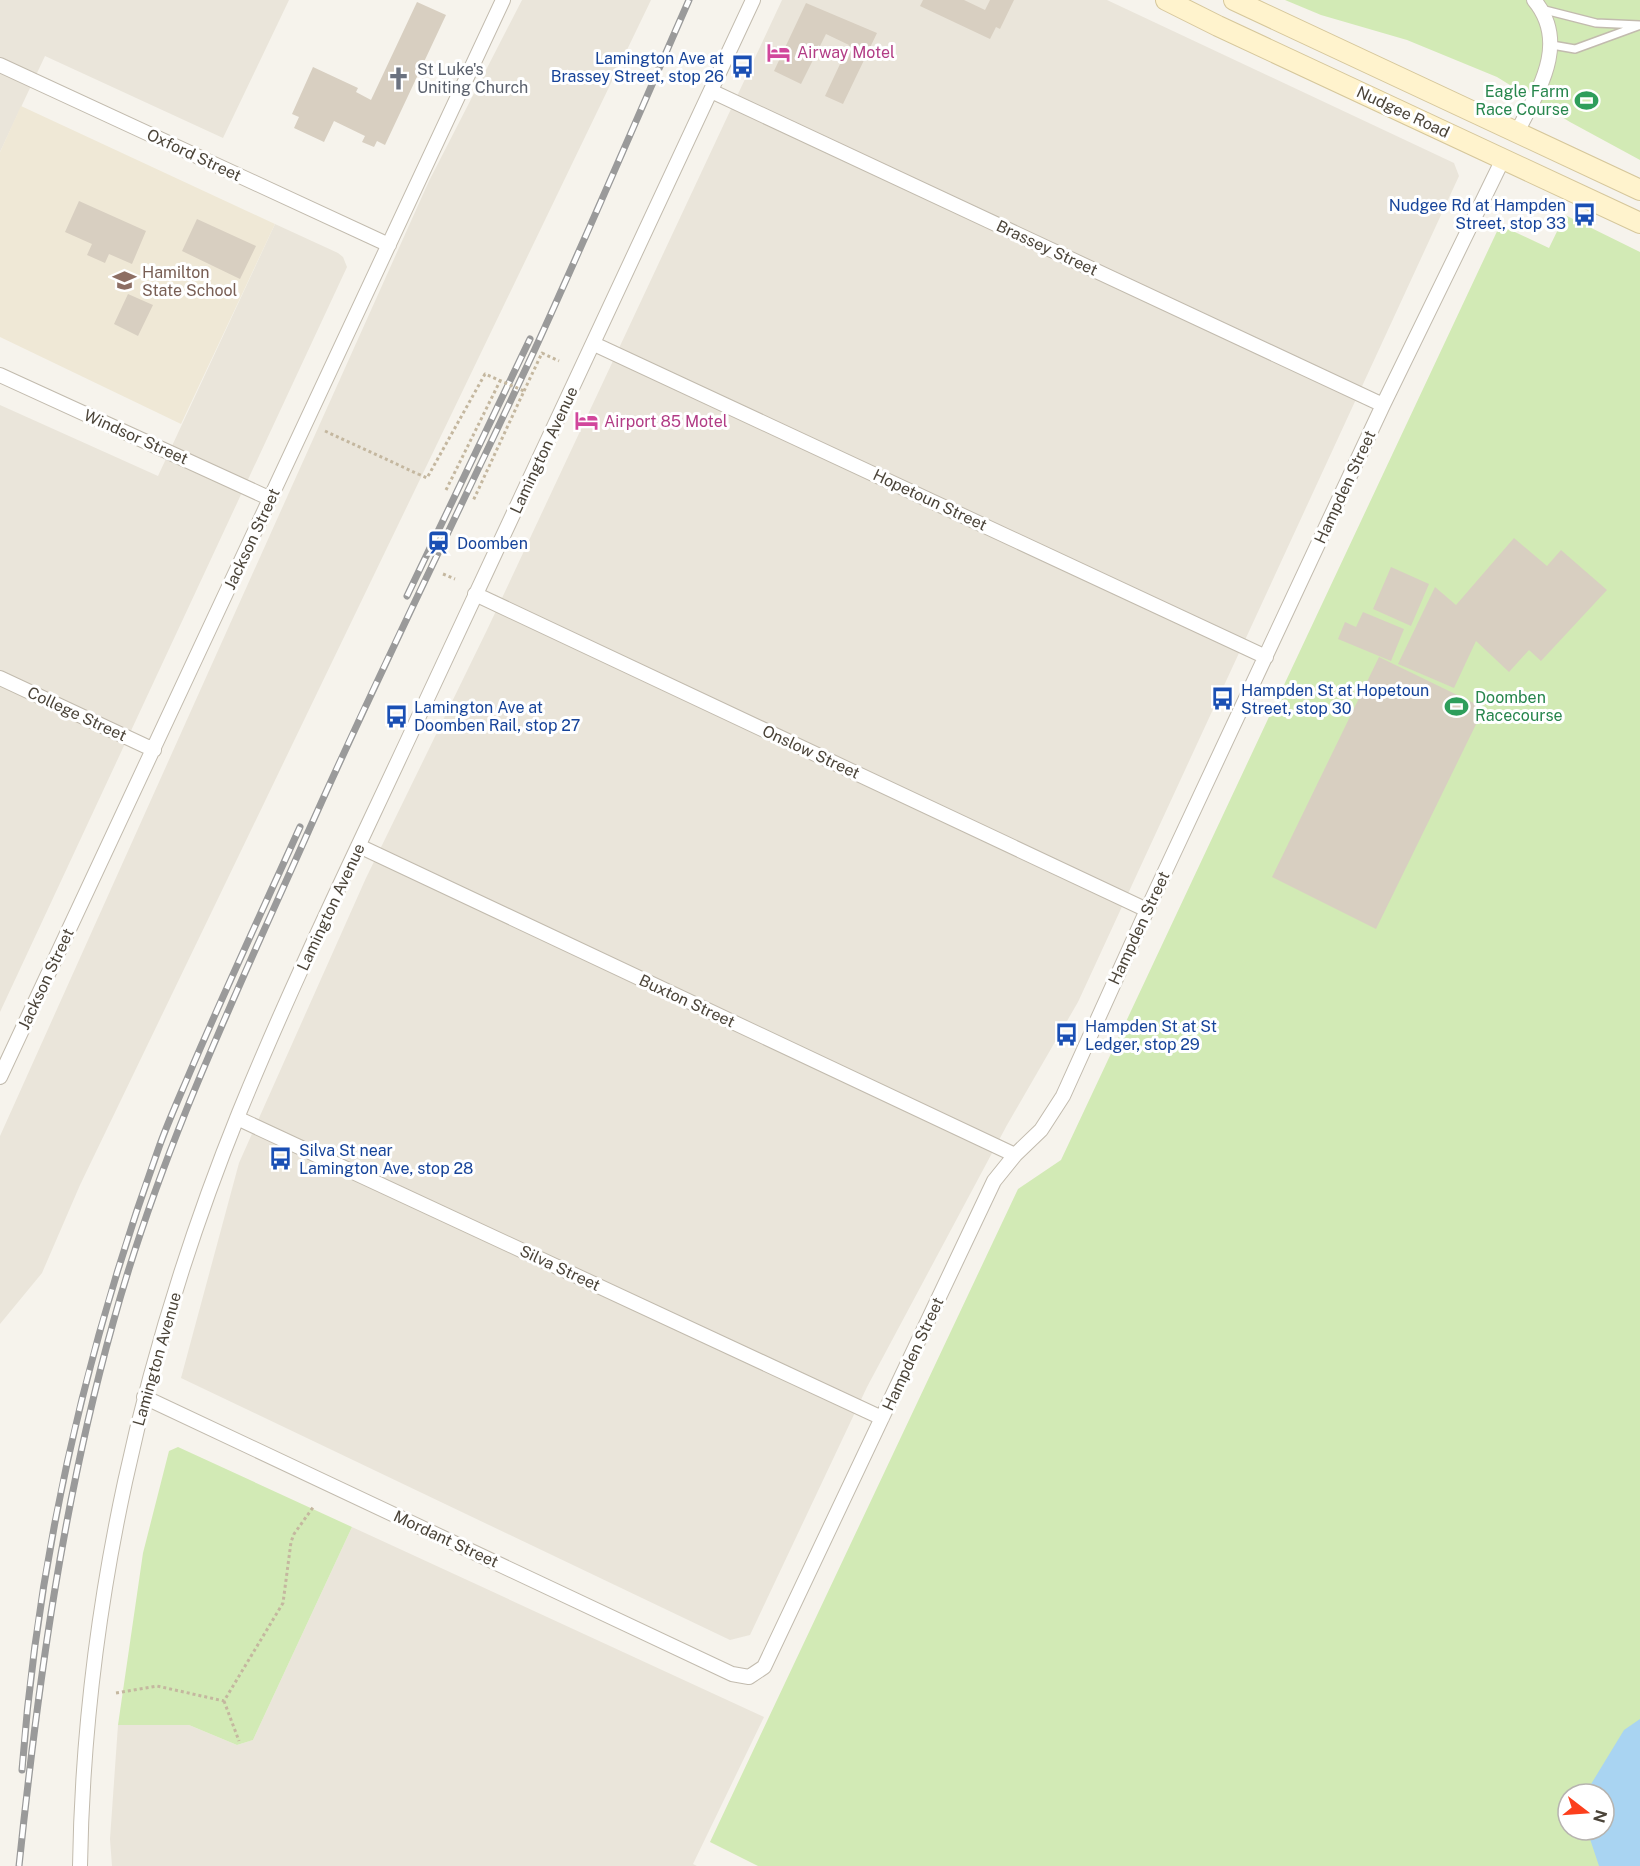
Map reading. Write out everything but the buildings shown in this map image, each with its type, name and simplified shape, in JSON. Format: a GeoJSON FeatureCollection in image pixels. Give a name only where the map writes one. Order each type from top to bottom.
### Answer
{"type":"FeatureCollection","features":[{"type":"Feature","properties":{"kind":"main road","name":"Nudgee Road"},"geometry":{"type":"LineString","coordinates":[[1166,0],[1640,223]]}},
{"type":"Feature","properties":{"kind":"main road","name":"Nudgee Road"},"geometry":{"type":"LineString","coordinates":[[1234,0],[1640,190]]}},
{"type":"Feature","properties":{"kind":"main road"},"geometry":{"type":"LineString","coordinates":[[1503,159],[1517,132]]}},
{"type":"Feature","properties":{"kind":"street","name":"Jackson Street"},"geometry":{"type":"LineString","coordinates":[[0,1077],[504,0]]}},
{"type":"Feature","properties":{"kind":"street","name":"Lamington Avenue"},"geometry":{"type":"LineString","coordinates":[[80,1866],[83,1766],[98,1638],[117,1524],[144,1397],[171,1303],[237,1118],[475,594],[594,344],[753,0]]}},
{"type":"Feature","properties":{"kind":"street"},"geometry":{"type":"LineString","coordinates":[[1517,132],[1547,70],[1552,45],[1549,26],[1538,4]]}},
{"type":"Feature","properties":{"kind":"street","name":"Oxford Street"},"geometry":{"type":"LineString","coordinates":[[0,65],[389,245]]}},
{"type":"Feature","properties":{"kind":"street","name":"Brassey Street"},"geometry":{"type":"LineString","coordinates":[[711,91],[1383,405]]}},
{"type":"Feature","properties":{"kind":"street","name":"Hampden Street"},"geometry":{"type":"LineString","coordinates":[[749,1677],[764,1667],[994,1181],[1015,1155],[1041,1130],[1063,1096],[1147,910],[1383,405],[1503,159]]}},
{"type":"Feature","properties":{"kind":"street","name":"Hopetoun Street"},"geometry":{"type":"LineString","coordinates":[[594,344],[1266,657]]}},
{"type":"Feature","properties":{"kind":"street","name":"Windsor Street"},"geometry":{"type":"LineString","coordinates":[[0,375],[271,499]]}},
{"type":"Feature","properties":{"kind":"street","name":"Onslow Street"},"geometry":{"type":"LineString","coordinates":[[475,594],[1147,910]]}},
{"type":"Feature","properties":{"kind":"street","name":"College Street"},"geometry":{"type":"LineString","coordinates":[[0,678],[154,750]]}},
{"type":"Feature","properties":{"kind":"street","name":"Buxton Street"},"geometry":{"type":"LineString","coordinates":[[359,846],[1015,1155]]}},
{"type":"Feature","properties":{"kind":"street","name":"Silva Street"},"geometry":{"type":"LineString","coordinates":[[237,1118],[882,1418]]}},
{"type":"Feature","properties":{"kind":"street","name":"Mordant Street"},"geometry":{"type":"LineString","coordinates":[[144,1397],[732,1674],[749,1677]]}},
{"type":"Feature","properties":{"kind":"lane"},"geometry":{"type":"LineString","coordinates":[[1538,4],[1596,23],[1640,25]]}},
{"type":"Feature","properties":{"kind":"lane"},"geometry":{"type":"LineString","coordinates":[[1552,45],[1575,49],[1640,25]]}},
{"type":"Feature","properties":{"kind":"path"},"geometry":{"type":"LineString","coordinates":[[473,501],[542,353],[559,361]]}},
{"type":"Feature","properties":{"kind":"path"},"geometry":{"type":"LineString","coordinates":[[325,431],[427,478],[484,374],[524,391]]}},
{"type":"Feature","properties":{"kind":"path"},"geometry":{"type":"LineString","coordinates":[[446,490],[500,381]]}},
{"type":"Feature","properties":{"kind":"path"},"geometry":{"type":"LineString","coordinates":[[443,574],[456,579]]}},
{"type":"Feature","properties":{"kind":"path"},"geometry":{"type":"LineString","coordinates":[[224,1701],[283,1603],[291,1542],[314,1506]]}},
{"type":"Feature","properties":{"kind":"path"},"geometry":{"type":"LineString","coordinates":[[116,1693],[157,1686],[224,1701]]}},
{"type":"Feature","properties":{"kind":"path"},"geometry":{"type":"LineString","coordinates":[[224,1701],[239,1741]]}},
{"type":"Feature","properties":{"kind":"shaded area"},"geometry":{"type":"Polygon","coordinates":[[[0,0],[289,0],[223,138],[45,56],[0,152],[0,0]]]}},
{"type":"Feature","properties":{"kind":"shaded area"},"geometry":{"type":"Polygon","coordinates":[[[522,0],[651,0],[80,1185],[42,1273],[0,1324],[0,1136],[429,181],[522,0]]]}},
{"type":"Feature","properties":{"kind":"shaded area"},"geometry":{"type":"Polygon","coordinates":[[[782,0],[1107,0],[1454,163],[1459,176],[1078,1002],[1007,1125],[867,1387],[750,1635],[730,1640],[181,1378],[239,1163],[366,878],[487,630],[782,0]]]}},
{"type":"Feature","properties":{"kind":"shaded area","name":"Hamilton State School"},"geometry":{"type":"Polygon","coordinates":[[[21,106],[275,224],[181,424],[0,337],[0,152],[21,106]]]}},
{"type":"Feature","properties":{"kind":"shaded area"},"geometry":{"type":"Polygon","coordinates":[[[275,224],[338,253],[343,257],[347,267],[0,1012],[0,405],[158,476],[275,224]]]}},
{"type":"Feature","properties":{"kind":"shaded area"},"geometry":{"type":"Polygon","coordinates":[[[352,1527],[764,1717],[693,1864],[697,1866],[112,1866],[110,1839],[118,1725],[189,1725],[237,1745],[253,1740],[352,1527]]]}},
{"type":"Feature","properties":{"kind":"green space","name":"Eagle Farm Race Course"},"geometry":{"type":"Polygon","coordinates":[[[1285,0],[1640,0],[1640,160],[1570,122],[1497,77],[1407,40],[1321,15],[1285,0]]]}},
{"type":"Feature","properties":{"kind":"green space","name":"Doomben Racecourse"},"geometry":{"type":"Polygon","coordinates":[[[1565,215],[1640,252],[1640,1866],[758,1866],[710,1842],[1018,1189],[1061,1160],[1500,225],[1549,248],[1565,215]]]}},
{"type":"Feature","properties":{"kind":"green space"},"geometry":{"type":"Polygon","coordinates":[[[178,1447],[352,1527],[253,1740],[237,1745],[189,1725],[118,1725],[143,1553],[169,1451],[178,1447]]]}},
{"type":"Feature","properties":{"kind":"water"},"geometry":{"type":"Polygon","coordinates":[[[1640,1719],[1640,1866],[1599,1866],[1591,1842],[1616,1842],[1616,1782],[1592,1782],[1624,1730],[1640,1719]]]}},
{"type":"Feature","properties":{"kind":"railway"},"geometry":{"type":"LineString","coordinates":[[19,1866],[44,1661],[66,1525],[95,1390],[113,1323],[152,1199],[200,1078],[333,777],[535,349],[689,0]]}},
{"type":"Feature","properties":{"kind":"railway"},"geometry":{"type":"LineString","coordinates":[[407,596],[530,339]]}},
{"type":"Feature","properties":{"kind":"railway"},"geometry":{"type":"LineString","coordinates":[[22,1770],[29,1690],[53,1533],[87,1379],[108,1302],[169,1121],[300,827]]}},
{"type":"Feature","properties":{"kind":"place","name":"Airway Motel"},"geometry":{"type":"Point","coordinates":[779,52]}},
{"type":"Feature","properties":{"kind":"place","name":"Lamington Ave at Brassey Street, stop 26"},"geometry":{"type":"Point","coordinates":[742,67]}},
{"type":"Feature","properties":{"kind":"place","name":"St Luke's Uniting Church"},"geometry":{"type":"Point","coordinates":[399,78]}},
{"type":"Feature","properties":{"kind":"place","name":"Eagle Farm Race Course"},"geometry":{"type":"Point","coordinates":[1587,100]}},
{"type":"Feature","properties":{"kind":"place","name":"Nudgee Rd at Hampden Street, stop 33"},"geometry":{"type":"Point","coordinates":[1584,214]}},
{"type":"Feature","properties":{"kind":"place","name":"Hamilton State School"},"geometry":{"type":"Point","coordinates":[124,281]}},
{"type":"Feature","properties":{"kind":"place","name":"Airport 85 Motel"},"geometry":{"type":"Point","coordinates":[586,421]}},
{"type":"Feature","properties":{"kind":"place","name":"Doomben"},"geometry":{"type":"Point","coordinates":[439,543]}},
{"type":"Feature","properties":{"kind":"place","name":"Hampden St at Hopetoun Street, stop 30"},"geometry":{"type":"Point","coordinates":[1223,699]}},
{"type":"Feature","properties":{"kind":"place","name":"Doomben Racecourse"},"geometry":{"type":"Point","coordinates":[1457,706]}},
{"type":"Feature","properties":{"kind":"place","name":"Lamington Ave at Doomben Rail, stop 27"},"geometry":{"type":"Point","coordinates":[396,716]}},
{"type":"Feature","properties":{"kind":"place","name":"Hampden St at St Ledger, stop 29"},"geometry":{"type":"Point","coordinates":[1067,1035]}},
{"type":"Feature","properties":{"kind":"place","name":"Silva St near Lamington Ave, stop 28"},"geometry":{"type":"Point","coordinates":[281,1159]}}]}
